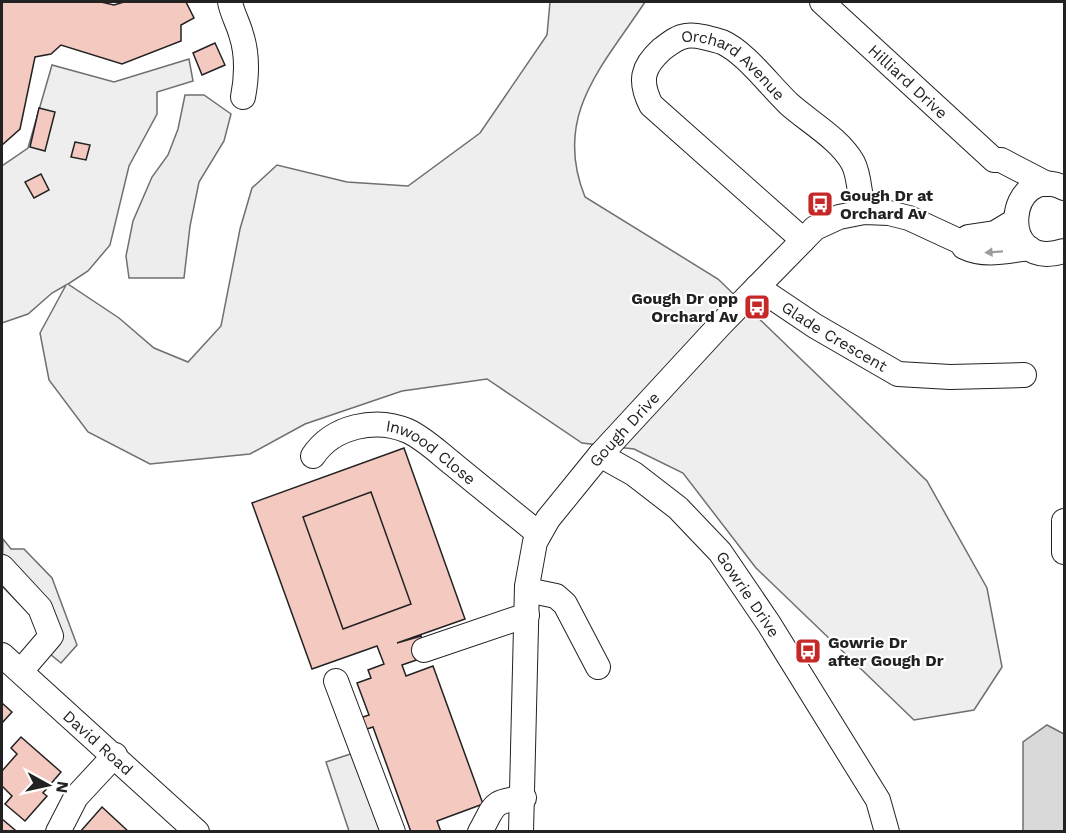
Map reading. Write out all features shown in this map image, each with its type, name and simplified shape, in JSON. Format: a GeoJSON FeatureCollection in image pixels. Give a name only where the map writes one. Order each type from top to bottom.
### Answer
{"type":"FeatureCollection","features":[{"type":"Feature","properties":{"kind":"street"},"geometry":{"type":"LineString","coordinates":[[230,2],[242,37],[246,60],[247,77],[243,97]]}},
{"type":"Feature","properties":{"kind":"street","name":"Hilliard Drive"},"geometry":{"type":"LineString","coordinates":[[822,2],[994,160],[1001,160],[1056,186]]}},
{"type":"Feature","properties":{"kind":"street","name":"Orchard Avenue"},"geometry":{"type":"LineString","coordinates":[[803,240],[651,105],[645,92],[648,62],[671,42],[686,36],[704,38],[723,43],[739,54],[790,104],[846,153],[854,165],[858,195],[864,212]]}},
{"type":"Feature","properties":{"kind":"street","name":"Hilliard Drive"},"geometry":{"type":"LineString","coordinates":[[994,160],[993,166],[1011,189],[1021,239],[1029,248]]}},
{"type":"Feature","properties":{"kind":"street"},"geometry":{"type":"LineString","coordinates":[[963,243],[969,237],[995,233],[1016,213],[1025,194],[1056,186]]}},
{"type":"Feature","properties":{"kind":"street","name":"Gough Drive"},"geometry":{"type":"LineString","coordinates":[[521,831],[524,798],[527,590],[530,563],[539,534],[548,519],[600,455],[815,228],[839,217],[864,212],[909,218],[963,243],[964,247],[975,252],[991,254],[1029,248],[1040,253],[1064,251]]}},
{"type":"Feature","properties":{"kind":"street","name":"Glade Crescent"},"geometry":{"type":"LineString","coordinates":[[758,287],[815,326],[898,374],[950,377],[1024,375]]}},
{"type":"Feature","properties":{"kind":"street","name":"Inwood Close"},"geometry":{"type":"LineString","coordinates":[[313,456],[330,437],[346,430],[370,424],[396,427],[420,438],[539,534]]}},
{"type":"Feature","properties":{"kind":"street","name":"Gowrie Drive"},"geometry":{"type":"LineString","coordinates":[[600,455],[634,474],[678,508],[720,552],[786,650],[878,800],[887,831]]}},
{"type":"Feature","properties":{"kind":"street"},"geometry":{"type":"LineString","coordinates":[[1065,521],[1065,552]]}},
{"type":"Feature","properties":{"kind":"street"},"geometry":{"type":"LineString","coordinates":[[2,567],[40,608],[51,636],[21,671]]}},
{"type":"Feature","properties":{"kind":"street"},"geometry":{"type":"LineString","coordinates":[[527,590],[556,596],[565,604],[598,668]]}},
{"type":"Feature","properties":{"kind":"street"},"geometry":{"type":"LineString","coordinates":[[424,650],[527,615]]}},
{"type":"Feature","properties":{"kind":"street","name":"David Road"},"geometry":{"type":"LineString","coordinates":[[2,655],[197,831]]}},
{"type":"Feature","properties":{"kind":"street"},"geometry":{"type":"LineString","coordinates":[[336,681],[393,831]]}},
{"type":"Feature","properties":{"kind":"street"},"geometry":{"type":"LineString","coordinates":[[58,831],[76,797],[115,755]]}},
{"type":"Feature","properties":{"kind":"street"},"geometry":{"type":"LineString","coordinates":[[480,831],[489,810],[498,802],[524,798]]}},
{"type":"Feature","properties":{"kind":"shaded area"},"geometry":{"type":"Polygon","coordinates":[[[550,2],[645,2],[599,70],[578,116],[575,141],[576,168],[585,197],[718,279],[927,481],[987,588],[1002,667],[974,710],[914,720],[756,568],[683,473],[634,449],[582,443],[487,379],[402,391],[305,424],[250,454],[150,464],[88,432],[49,380],[40,333],[66,285],[52,293],[28,314],[2,323],[2,166],[28,148],[52,65],[114,82],[189,59],[193,81],[157,92],[157,114],[129,166],[110,245],[88,271],[68,284],[119,318],[154,348],[188,362],[221,326],[240,229],[252,188],[277,165],[347,182],[408,186],[480,133],[547,35],[550,2]]]}},
{"type":"Feature","properties":{"kind":"shaded area"},"geometry":{"type":"Polygon","coordinates":[[[185,95],[204,95],[231,114],[224,141],[199,182],[190,226],[184,278],[129,278],[126,256],[133,221],[152,177],[168,155],[178,129],[185,95]]]}},
{"type":"Feature","properties":{"kind":"shaded area"},"geometry":{"type":"Polygon","coordinates":[[[3,539],[11,549],[24,549],[52,578],[77,645],[61,663],[50,654],[31,616],[2,586],[3,539]]]}},
{"type":"Feature","properties":{"kind":"shaded area"},"geometry":{"type":"Polygon","coordinates":[[[1047,725],[1064,734],[1064,831],[1023,831],[1023,742],[1047,725]]]}},
{"type":"Feature","properties":{"kind":"shaded area"},"geometry":{"type":"Polygon","coordinates":[[[372,747],[399,831],[349,831],[326,762],[372,747]]]}},
{"type":"Feature","properties":{"kind":"building"},"geometry":{"type":"Polygon","coordinates":[[[2,2],[101,2],[114,5],[124,2],[186,2],[194,18],[181,25],[181,41],[122,64],[61,45],[51,54],[35,57],[20,129],[2,145],[2,2]]]}},
{"type":"Feature","properties":{"kind":"building"},"geometry":{"type":"Polygon","coordinates":[[[215,43],[225,65],[202,75],[193,53],[215,43]]]}},
{"type":"Feature","properties":{"kind":"building"},"geometry":{"type":"Polygon","coordinates":[[[39,108],[55,112],[45,151],[30,147],[39,108]]]}},
{"type":"Feature","properties":{"kind":"building"},"geometry":{"type":"Polygon","coordinates":[[[75,142],[90,145],[86,160],[71,157],[75,142]]]}},
{"type":"Feature","properties":{"kind":"building"},"geometry":{"type":"Polygon","coordinates":[[[41,174],[49,190],[34,198],[25,182],[41,174]]]}},
{"type":"Feature","properties":{"kind":"building"},"geometry":{"type":"Polygon","coordinates":[[[404,448],[465,619],[397,643],[421,636],[428,656],[402,665],[406,676],[433,666],[483,804],[437,821],[441,832],[411,832],[373,727],[361,731],[357,719],[369,715],[357,683],[371,678],[368,670],[384,664],[377,646],[312,669],[252,503],[404,448]]]}},
{"type":"Feature","properties":{"kind":"building"},"geometry":{"type":"Polygon","coordinates":[[[371,492],[411,604],[343,629],[303,517],[371,492]]]}},
{"type":"Feature","properties":{"kind":"building"},"geometry":{"type":"Polygon","coordinates":[[[2,703],[12,712],[2,723],[2,703]]]}},
{"type":"Feature","properties":{"kind":"building"},"geometry":{"type":"Polygon","coordinates":[[[21,737],[61,772],[43,793],[47,796],[25,821],[5,804],[12,796],[2,786],[2,771],[17,754],[11,748],[21,737]]]}},
{"type":"Feature","properties":{"kind":"building"},"geometry":{"type":"Polygon","coordinates":[[[102,807],[129,832],[80,832],[102,807]]]}},
{"type":"Feature","properties":{"kind":"building"},"geometry":{"type":"Polygon","coordinates":[[[2,819],[15,830],[14,832],[2,832],[2,819]]]}},
{"type":"Feature","properties":{"kind":"place","name":"Gough Dr at Orchard Av"},"geometry":{"type":"Point","coordinates":[820,204]}},
{"type":"Feature","properties":{"kind":"place","name":"Gough Dr opp Orchard Av"},"geometry":{"type":"Point","coordinates":[757,307]}},
{"type":"Feature","properties":{"kind":"place","name":"Gowrie Dr after Gough Dr"},"geometry":{"type":"Point","coordinates":[808,651]}}]}
